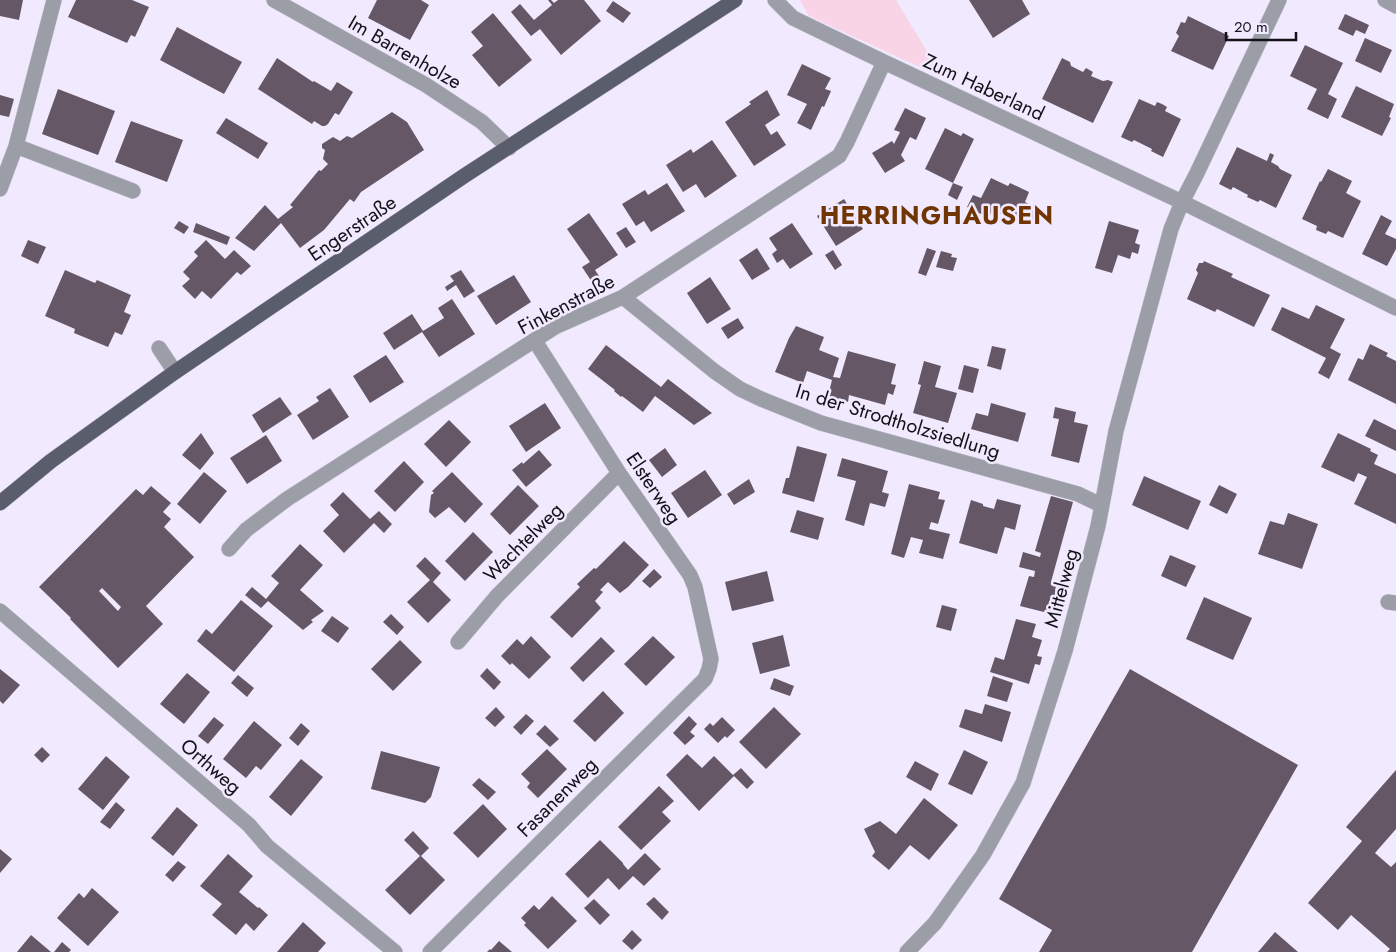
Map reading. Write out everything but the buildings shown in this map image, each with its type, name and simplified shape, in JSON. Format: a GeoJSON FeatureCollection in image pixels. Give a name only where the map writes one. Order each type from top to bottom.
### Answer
{"type":"FeatureCollection","features":[{"type":"Feature","properties":{"kind":"main road","name":"Engerstraße"},"geometry":{"type":"LineString","coordinates":[[0,503],[51,461],[175,372],[464,176],[735,0]]}},
{"type":"Feature","properties":{"kind":"street"},"geometry":{"type":"LineString","coordinates":[[0,189],[54,0]]}},
{"type":"Feature","properties":{"kind":"street","name":"Im Barrenholze"},"geometry":{"type":"LineString","coordinates":[[274,0],[426,86],[482,122],[509,148]]}},
{"type":"Feature","properties":{"kind":"street","name":"Zum Haberland"},"geometry":{"type":"LineString","coordinates":[[775,0],[793,18],[1182,202],[1396,308]]}},
{"type":"Feature","properties":{"kind":"street"},"geometry":{"type":"LineString","coordinates":[[1182,202],[1279,0]]}},
{"type":"Feature","properties":{"kind":"street"},"geometry":{"type":"LineString","coordinates":[[1385,0],[1396,6]]}},
{"type":"Feature","properties":{"kind":"street","name":"Finkenstraße"},"geometry":{"type":"LineString","coordinates":[[229,549],[246,530],[287,499],[555,327],[623,297],[839,156],[884,62]]}},
{"type":"Feature","properties":{"kind":"street"},"geometry":{"type":"LineString","coordinates":[[10,151],[133,191]]}},
{"type":"Feature","properties":{"kind":"street","name":"Mittelweg"},"geometry":{"type":"LineString","coordinates":[[907,952],[935,922],[983,855],[1022,783],[1065,651],[1098,526],[1116,431],[1171,229],[1182,202]]}},
{"type":"Feature","properties":{"kind":"street","name":"In der Strodtholzsiedlung"},"geometry":{"type":"LineString","coordinates":[[623,297],[714,371],[740,389],[761,399],[821,423],[1078,494],[1101,505]]}},
{"type":"Feature","properties":{"kind":"street","name":"Elsterweg"},"geometry":{"type":"LineString","coordinates":[[535,341],[619,473],[690,575],[695,587],[711,659],[710,669]]}},
{"type":"Feature","properties":{"kind":"street"},"geometry":{"type":"LineString","coordinates":[[160,348],[175,372]]}},
{"type":"Feature","properties":{"kind":"street","name":"Wachtelweg"},"geometry":{"type":"LineString","coordinates":[[458,642],[497,596],[619,473]]}},
{"type":"Feature","properties":{"kind":"street","name":"Orthweg"},"geometry":{"type":"LineString","coordinates":[[0,611],[249,825],[267,846],[395,952]]}},
{"type":"Feature","properties":{"kind":"street","name":"Fasanenweg"},"geometry":{"type":"LineString","coordinates":[[430,952],[705,679],[710,669]]}},
{"type":"Feature","properties":{"kind":"shaded area"},"geometry":{"type":"Polygon","coordinates":[[[800,0],[896,0],[943,78],[809,16],[800,0]]]}},
{"type":"Feature","properties":{"kind":"district","name":"HERRINGHAUSEN"},"geometry":{"type":"Point","coordinates":[937,215]}}]}
